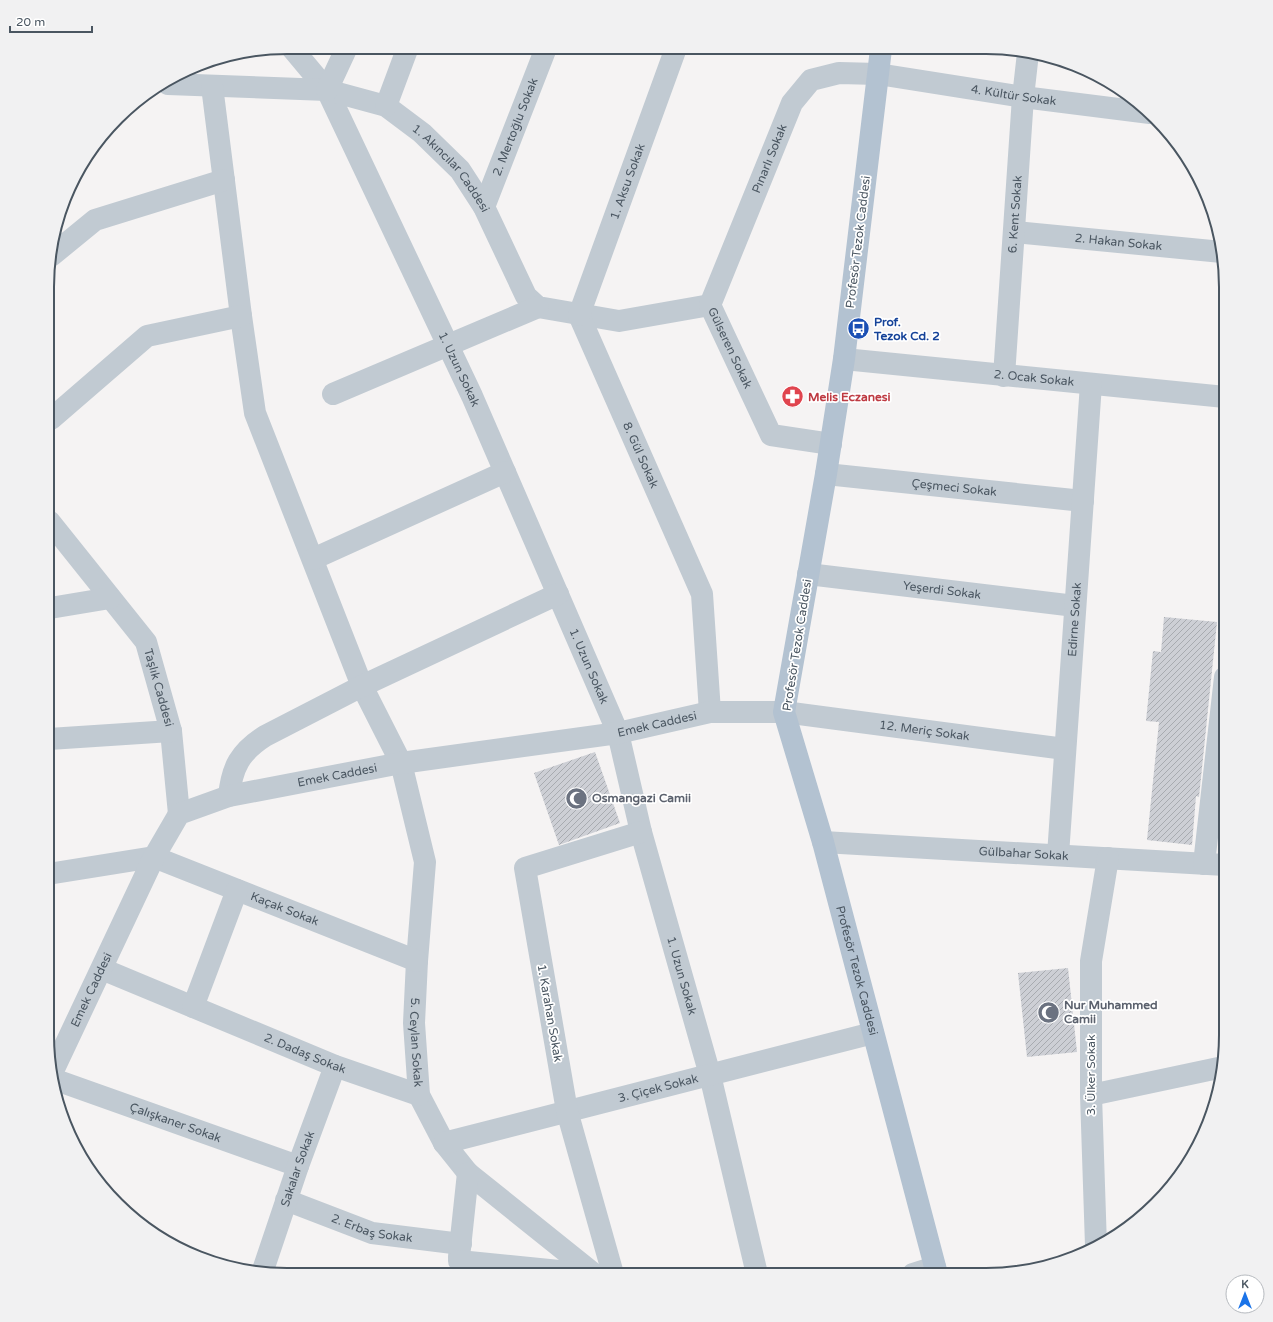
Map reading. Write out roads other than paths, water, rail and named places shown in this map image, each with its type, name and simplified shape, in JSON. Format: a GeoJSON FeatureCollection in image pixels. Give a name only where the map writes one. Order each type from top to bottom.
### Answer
{"type":"FeatureCollection","features":[{"type":"Feature","properties":{"kind":"main road","name":"Profesör Tezok Caddesi"},"geometry":{"type":"LineString","coordinates":[[880,54],[844,359],[826,474],[784,712],[822,842],[935,1268]]}},
{"type":"Feature","properties":{"kind":"street"},"geometry":{"type":"LineString","coordinates":[[297,54],[327,90],[344,54]]}},
{"type":"Feature","properties":{"kind":"street"},"geometry":{"type":"LineString","coordinates":[[386,106],[405,54]]}},
{"type":"Feature","properties":{"kind":"street","name":"2. Mertoğlu Sokak"},"geometry":{"type":"LineString","coordinates":[[484,207],[544,54]]}},
{"type":"Feature","properties":{"kind":"street","name":"1. Aksu Sokak"},"geometry":{"type":"LineString","coordinates":[[579,315],[674,54]]}},
{"type":"Feature","properties":{"kind":"street","name":"6. Kent Sokak"},"geometry":{"type":"LineString","coordinates":[[1004,376],[1023,97],[1027,58]]}},
{"type":"Feature","properties":{"kind":"street","name":"Pınarlı Sokak"},"geometry":{"type":"LineString","coordinates":[[710,305],[792,103],[811,80],[839,73],[878,74]]}},
{"type":"Feature","properties":{"kind":"street","name":"4. Kültür Sokak"},"geometry":{"type":"LineString","coordinates":[[878,74],[1023,97],[1140,112]]}},
{"type":"Feature","properties":{"kind":"street","name":"1. Akıncılar Caddesi"},"geometry":{"type":"LineString","coordinates":[[172,84],[327,90],[386,106],[422,133],[460,170],[484,207],[526,296],[538,307]]}},
{"type":"Feature","properties":{"kind":"street","name":"5. Ceylan Sokak"},"geometry":{"type":"LineString","coordinates":[[212,86],[241,316],[255,413],[362,686],[401,763],[425,862],[416,961],[414,1023],[419,1095],[444,1143],[468,1173],[587,1268]]}},
{"type":"Feature","properties":{"kind":"street","name":"1. Uzun Sokak"},"geometry":{"type":"LineString","coordinates":[[327,90],[472,396],[618,732],[641,832],[710,1075],[756,1268]]}},
{"type":"Feature","properties":{"kind":"street"},"geometry":{"type":"LineString","coordinates":[[57,252],[96,220],[224,180]]}},
{"type":"Feature","properties":{"kind":"street","name":"2. Hakan Sokak"},"geometry":{"type":"LineString","coordinates":[[1014,232],[1216,251]]}},
{"type":"Feature","properties":{"kind":"street","name":"Gülseren Sokak"},"geometry":{"type":"LineString","coordinates":[[579,315],[619,321],[710,305],[771,435],[831,444]]}},
{"type":"Feature","properties":{"kind":"street"},"geometry":{"type":"LineString","coordinates":[[333,394],[538,307],[579,315]]}},
{"type":"Feature","properties":{"kind":"street","name":"8. Gül Sokak"},"geometry":{"type":"LineString","coordinates":[[579,315],[702,594],[710,712]]}},
{"type":"Feature","properties":{"kind":"street"},"geometry":{"type":"LineString","coordinates":[[54,416],[147,336],[241,316]]}},
{"type":"Feature","properties":{"kind":"street","name":"2. Ocak Sokak"},"geometry":{"type":"LineString","coordinates":[[844,359],[1219,396]]}},
{"type":"Feature","properties":{"kind":"street","name":"Edirne Sokak"},"geometry":{"type":"LineString","coordinates":[[1058,855],[1092,384]]}},
{"type":"Feature","properties":{"kind":"street"},"geometry":{"type":"LineString","coordinates":[[313,559],[505,472]]}},
{"type":"Feature","properties":{"kind":"street","name":"Çeşmeci Sokak"},"geometry":{"type":"LineString","coordinates":[[826,474],[1083,501]]}},
{"type":"Feature","properties":{"kind":"street","name":"Taşlık Caddesi"},"geometry":{"type":"LineString","coordinates":[[54,527],[146,642],[171,731],[179,814]]}},
{"type":"Feature","properties":{"kind":"street","name":"Yeşerdi Sokak"},"geometry":{"type":"LineString","coordinates":[[808,574],[1075,606]]}},
{"type":"Feature","properties":{"kind":"street"},"geometry":{"type":"LineString","coordinates":[[229,796],[230,781],[235,766],[243,754],[253,744],[265,736],[362,686],[558,594]]}},
{"type":"Feature","properties":{"kind":"street"},"geometry":{"type":"LineString","coordinates":[[54,607],[110,598]]}},
{"type":"Feature","properties":{"kind":"street","name":"Emek Caddesi"},"geometry":{"type":"LineString","coordinates":[[56,1065],[154,856],[179,814],[229,796],[401,763],[618,732],[710,712],[784,712]]}},
{"type":"Feature","properties":{"kind":"street","name":"12. Meriç Sokak"},"geometry":{"type":"LineString","coordinates":[[784,712],[1065,749]]}},
{"type":"Feature","properties":{"kind":"street"},"geometry":{"type":"LineString","coordinates":[[54,739],[171,731]]}},
{"type":"Feature","properties":{"kind":"street"},"geometry":{"type":"LineString","coordinates":[[1204,864],[1219,736]]}},
{"type":"Feature","properties":{"kind":"street","name":"1. Karahan Sokak"},"geometry":{"type":"LineString","coordinates":[[611,1268],[567,1111],[525,868],[641,832]]}},
{"type":"Feature","properties":{"kind":"street","name":"Gülbahar Sokak"},"geometry":{"type":"LineString","coordinates":[[822,842],[1219,865]]}},
{"type":"Feature","properties":{"kind":"street"},"geometry":{"type":"LineString","coordinates":[[54,873],[154,856]]}},
{"type":"Feature","properties":{"kind":"street","name":"Kaçak Sokak"},"geometry":{"type":"LineString","coordinates":[[154,856],[416,961]]}},
{"type":"Feature","properties":{"kind":"street","name":"3. Ülker Sokak"},"geometry":{"type":"LineString","coordinates":[[1096,1240],[1091,1095],[1092,961],[1108,858]]}},
{"type":"Feature","properties":{"kind":"street"},"geometry":{"type":"LineString","coordinates":[[193,1007],[238,890]]}},
{"type":"Feature","properties":{"kind":"street","name":"2. Dadaş Sokak"},"geometry":{"type":"LineString","coordinates":[[102,969],[335,1066],[419,1095]]}},
{"type":"Feature","properties":{"kind":"street","name":"3. Çiçek Sokak"},"geometry":{"type":"LineString","coordinates":[[444,1143],[873,1033]]}},
{"type":"Feature","properties":{"kind":"street","name":"Sakalar Sokak"},"geometry":{"type":"LineString","coordinates":[[264,1267],[298,1166],[335,1066]]}},
{"type":"Feature","properties":{"kind":"street"},"geometry":{"type":"LineString","coordinates":[[1091,1095],[1217,1068]]}},
{"type":"Feature","properties":{"kind":"street","name":"Çalışkaner Sokak"},"geometry":{"type":"LineString","coordinates":[[58,1081],[298,1166]]}},
{"type":"Feature","properties":{"kind":"street"},"geometry":{"type":"LineString","coordinates":[[468,1173],[459,1260],[533,1268]]}},
{"type":"Feature","properties":{"kind":"street","name":"2. Erbaş Sokak"},"geometry":{"type":"LineString","coordinates":[[286,1200],[372,1233],[459,1260]]}},
{"type":"Feature","properties":{"kind":"place","name":"Prof. Tezok Cd. 2"},"geometry":{"type":"Point","coordinates":[859,329]}},
{"type":"Feature","properties":{"kind":"place","name":"Melis Eczanesi"},"geometry":{"type":"Point","coordinates":[793,397]}},
{"type":"Feature","properties":{"kind":"place","name":"Osmangazi Camii"},"geometry":{"type":"Point","coordinates":[577,798]}},
{"type":"Feature","properties":{"kind":"place","name":"Nur Muhammed Camii"},"geometry":{"type":"Point","coordinates":[1048,1012]}}]}
